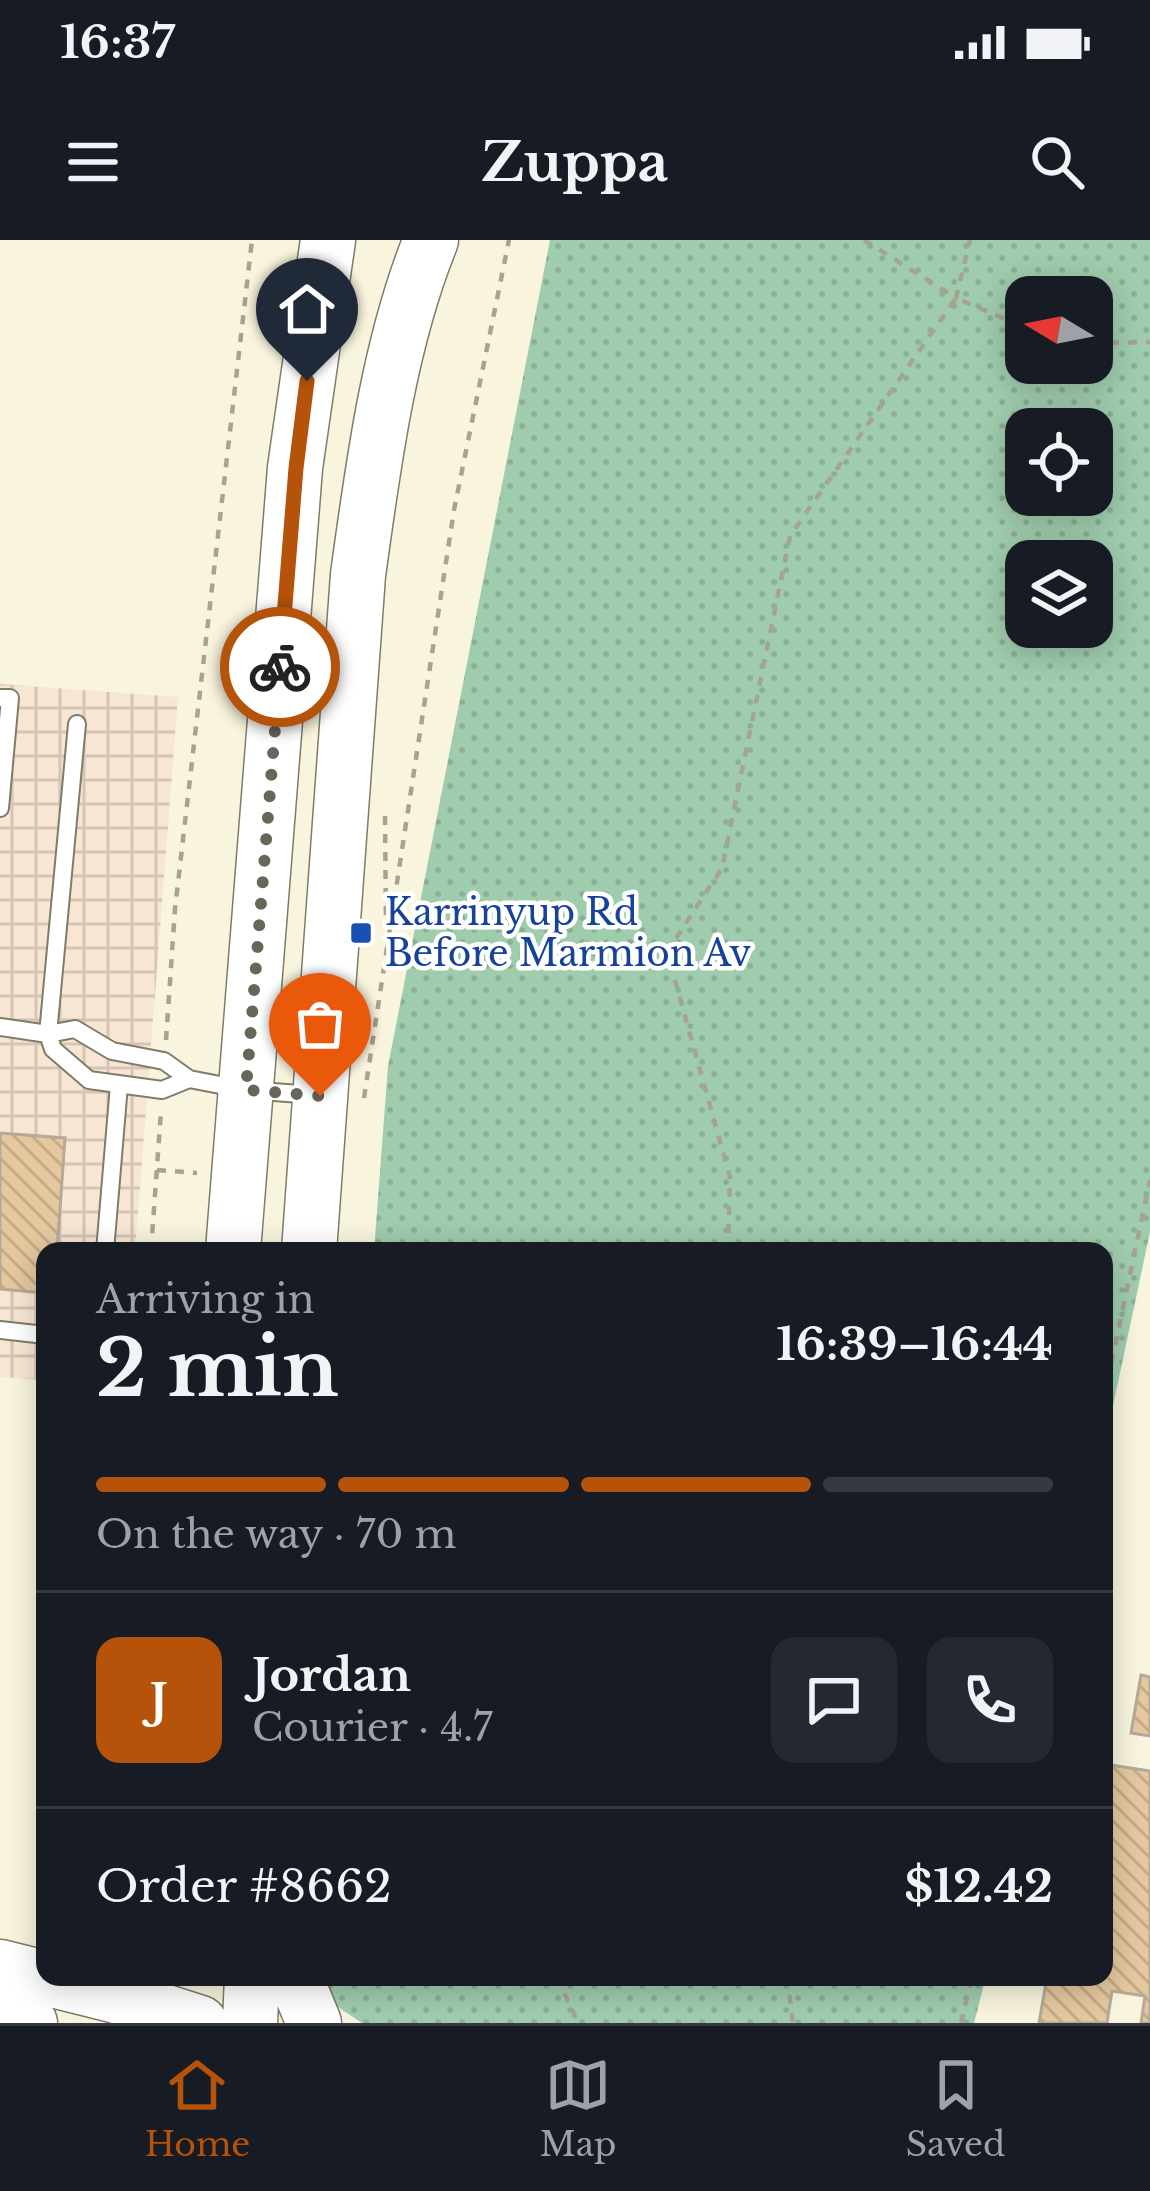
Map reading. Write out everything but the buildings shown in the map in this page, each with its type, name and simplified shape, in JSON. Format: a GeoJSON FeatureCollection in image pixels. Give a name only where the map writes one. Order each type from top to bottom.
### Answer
{"type":"FeatureCollection","features":[{"type":"Feature","properties":{"kind":"highway"},"geometry":{"type":"LineString","coordinates":[[234,1242],[296,468],[328,240]]}},
{"type":"Feature","properties":{"kind":"highway"},"geometry":{"type":"LineString","coordinates":[[311,1242],[342,1097],[358,575],[390,388],[430,240]]}},
{"type":"Feature","properties":{"kind":"highway"},"geometry":{"type":"LineString","coordinates":[[15,1979],[30,2023]]}},
{"type":"Feature","properties":{"kind":"highway"},"geometry":{"type":"LineString","coordinates":[[58,1986],[179,2009]]}},
{"type":"Feature","properties":{"kind":"highway"},"geometry":{"type":"LineString","coordinates":[[250,2023],[252,1986]]}},
{"type":"Feature","properties":{"kind":"highway"},"geometry":{"type":"LineString","coordinates":[[299,1986],[314,2023]]}},
{"type":"Feature","properties":{"kind":"lane"},"geometry":{"type":"LineString","coordinates":[[0,698],[10,698],[0,808]]}},
{"type":"Feature","properties":{"kind":"lane"},"geometry":{"type":"LineString","coordinates":[[77,724],[48,1034],[53,1049],[89,1080],[162,1090],[189,1079]]}},
{"type":"Feature","properties":{"kind":"lane"},"geometry":{"type":"LineString","coordinates":[[0,1027],[48,1034],[75,1029],[112,1051],[164,1061],[189,1079],[246,1090],[342,1097]]}},
{"type":"Feature","properties":{"kind":"lane"},"geometry":{"type":"LineString","coordinates":[[106,1242],[119,1085]]}},
{"type":"Feature","properties":{"kind":"lane"},"geometry":{"type":"LineString","coordinates":[[0,1330],[36,1334]]}},
{"type":"Feature","properties":{"kind":"path"},"geometry":{"type":"LineString","coordinates":[[164,1061],[175,909],[252,240]]}},
{"type":"Feature","properties":{"kind":"path"},"geometry":{"type":"LineString","coordinates":[[342,1097],[386,943],[454,510],[509,240]]}},
{"type":"Feature","properties":{"kind":"path"},"geometry":{"type":"LineString","coordinates":[[864,240],[956,298],[1005,319]]}},
{"type":"Feature","properties":{"kind":"path"},"geometry":{"type":"LineString","coordinates":[[728,1242],[730,1177],[668,952],[722,868],[790,536],[956,298],[970,240]]}},
{"type":"Feature","properties":{"kind":"path"},"geometry":{"type":"LineString","coordinates":[[1113,343],[1150,342]]}},
{"type":"Feature","properties":{"kind":"path"},"geometry":{"type":"LineString","coordinates":[[385,798],[386,943]]}},
{"type":"Feature","properties":{"kind":"path"},"geometry":{"type":"LineString","coordinates":[[152,1242],[162,1090]]}},
{"type":"Feature","properties":{"kind":"path"},"geometry":{"type":"LineString","coordinates":[[157,1170],[197,1173]]}},
{"type":"Feature","properties":{"kind":"path"},"geometry":{"type":"LineString","coordinates":[[1113,1355],[1150,1180]]}},
{"type":"Feature","properties":{"kind":"path"},"geometry":{"type":"LineString","coordinates":[[561,1986],[578,2023]]}},
{"type":"Feature","properties":{"kind":"path"},"geometry":{"type":"LineString","coordinates":[[788,1986],[793,2023]]}},
{"type":"Feature","properties":{"kind":"path"},"geometry":{"type":"LineString","coordinates":[[961,2023],[970,1986]]}},
{"type":"Feature","properties":{"kind":"shaded area"},"geometry":{"type":"Polygon","coordinates":[[[0,684],[178,697],[136,1242],[36,1242],[36,1379],[0,1377],[0,684]]]}},
{"type":"Feature","properties":{"kind":"green space"},"geometry":{"type":"Polygon","coordinates":[[[550,240],[1150,240],[1150,1232],[1113,1406],[1113,1242],[375,1242],[388,1066],[550,240]]]}},
{"type":"Feature","properties":{"kind":"green space"},"geometry":{"type":"Polygon","coordinates":[[[324,1986],[984,1986],[974,2023],[362,2023],[323,1997],[324,1986]]]}},
{"type":"Feature","properties":{"kind":"way so far"},"geometry":{"type":"LineString","coordinates":[[280,667],[246,1090],[320,1096]]}},
{"type":"Feature","properties":{"kind":"place","name":"Karrinyup Rd Before Marmion Av"},"geometry":{"type":"Point","coordinates":[361,933]}},
{"type":"Feature","properties":{"kind":"route"},"geometry":{"type":"LineString","coordinates":[[280,667],[307,381]]}}]}
